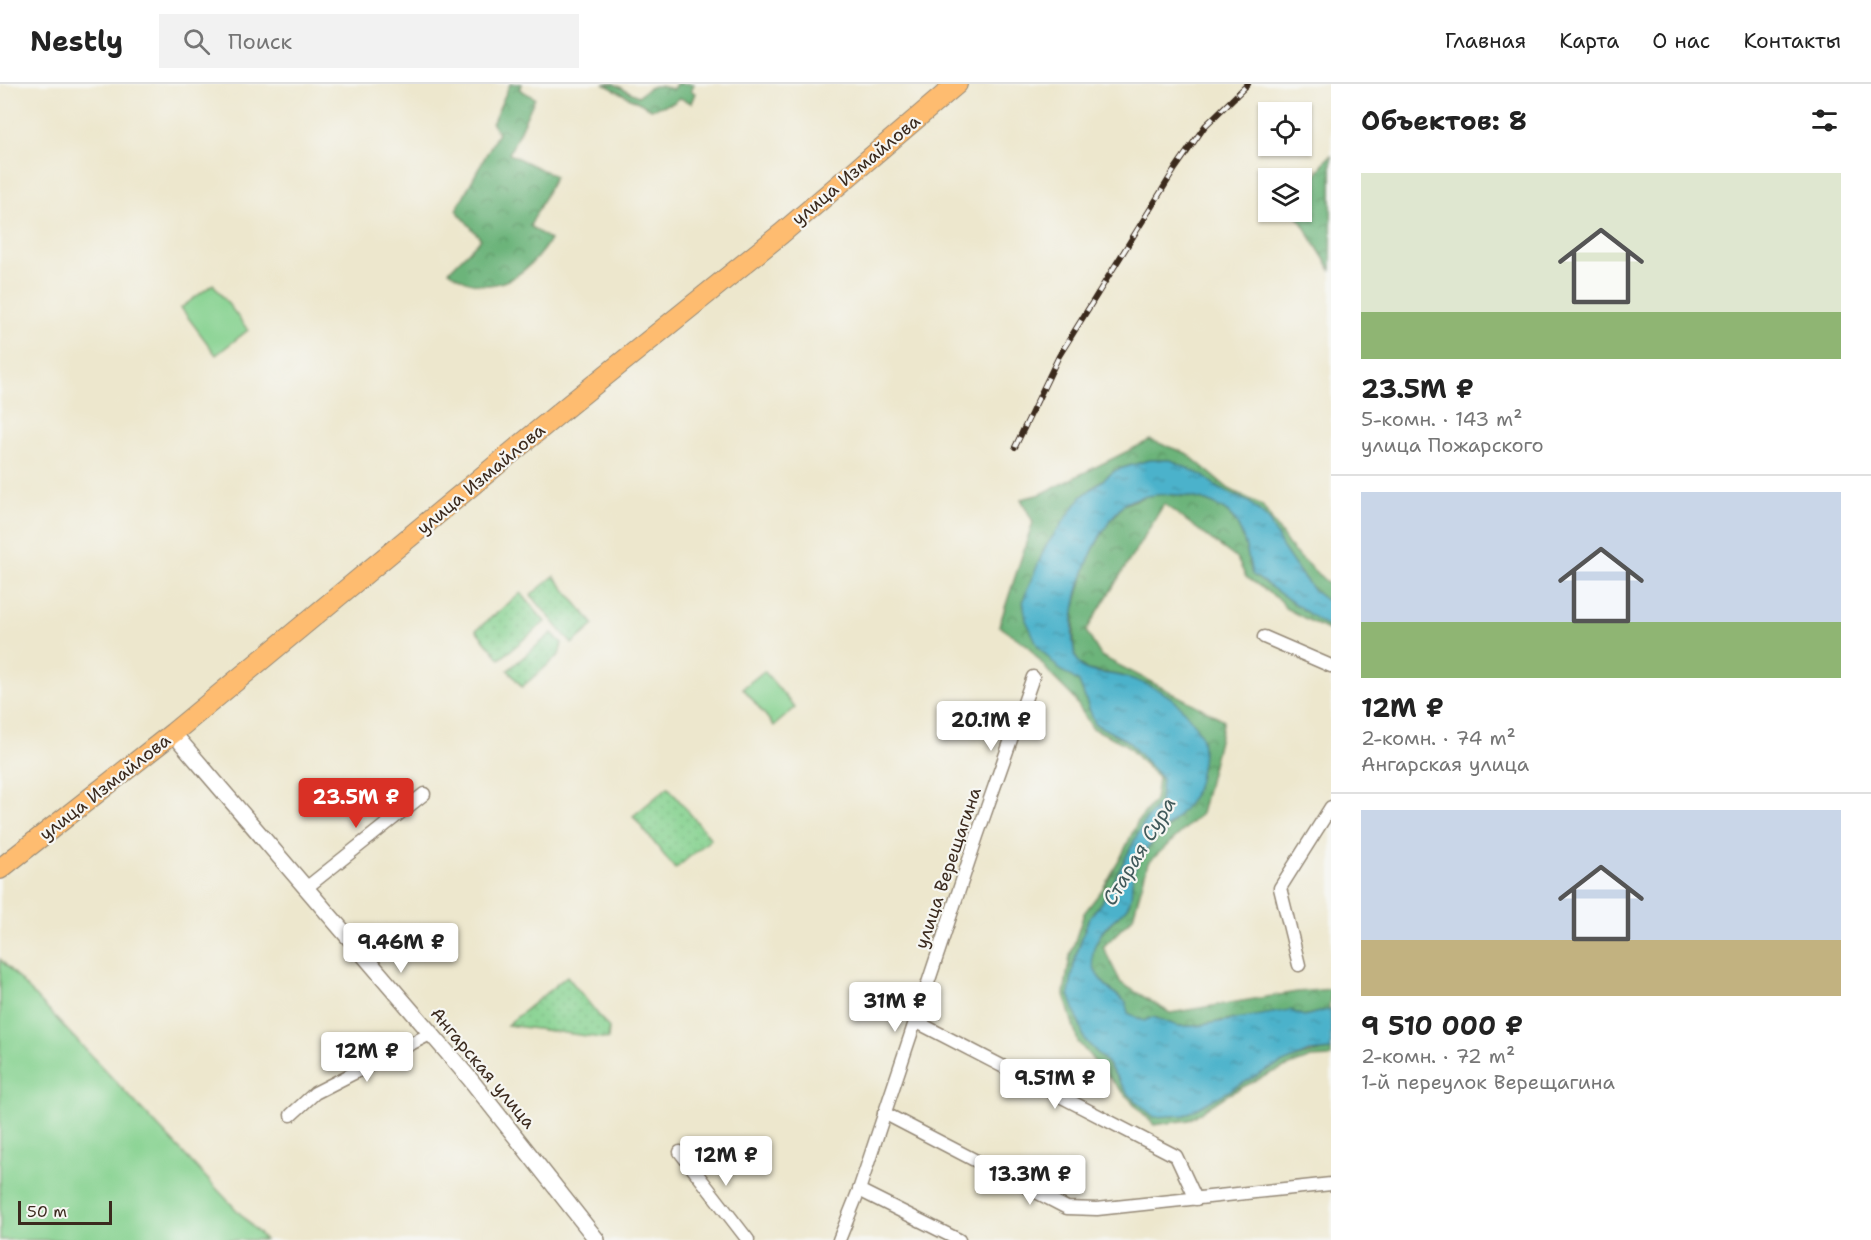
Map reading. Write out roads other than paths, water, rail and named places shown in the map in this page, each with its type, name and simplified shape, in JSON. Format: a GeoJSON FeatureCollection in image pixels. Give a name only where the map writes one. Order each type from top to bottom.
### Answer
{"type":"FeatureCollection","features":[{"type":"Feature","properties":{"kind":"main road","name":"улица Измайлова"},"geometry":{"type":"LineString","coordinates":[[0,869],[174,733],[569,405],[781,234],[957,84]]}},
{"type":"Feature","properties":{"kind":"street"},"geometry":{"type":"LineString","coordinates":[[1264,637],[1331,666]]}},
{"type":"Feature","properties":{"kind":"street","name":"улица Верещагина"},"geometry":{"type":"LineString","coordinates":[[839,1240],[859,1190],[1033,678]]}},
{"type":"Feature","properties":{"kind":"street","name":"Ангарская улица"},"geometry":{"type":"LineString","coordinates":[[174,733],[181,744],[470,1079],[597,1240]]}},
{"type":"Feature","properties":{"kind":"street"},"geometry":{"type":"LineString","coordinates":[[306,888],[424,794]]}},
{"type":"Feature","properties":{"kind":"street"},"geometry":{"type":"LineString","coordinates":[[1299,964],[1280,888],[1331,807]]}},
{"type":"Feature","properties":{"kind":"street"},"geometry":{"type":"LineString","coordinates":[[915,1021],[1176,1156],[1196,1198]]}},
{"type":"Feature","properties":{"kind":"street"},"geometry":{"type":"LineString","coordinates":[[291,1115],[315,1093],[430,1034]]}},
{"type":"Feature","properties":{"kind":"street"},"geometry":{"type":"LineString","coordinates":[[884,1113],[1067,1208],[1097,1209],[1331,1184]]}},
{"type":"Feature","properties":{"kind":"street"},"geometry":{"type":"LineString","coordinates":[[680,1152],[748,1240]]}},
{"type":"Feature","properties":{"kind":"street"},"geometry":{"type":"LineString","coordinates":[[859,1190],[959,1240]]}},
{"type":"Feature","properties":{"kind":"water","name":"Старая Сура"},"geometry":{"type":"Polygon","coordinates":[[[1149,460],[1171,460],[1203,476],[1220,489],[1249,502],[1268,519],[1283,548],[1314,591],[1331,604],[1331,629],[1252,574],[1242,534],[1236,522],[1227,512],[1200,499],[1184,496],[1150,496],[1122,505],[1103,532],[1081,581],[1073,616],[1074,650],[1079,663],[1089,671],[1132,679],[1167,695],[1195,726],[1201,736],[1203,748],[1199,778],[1194,794],[1141,858],[1133,873],[1129,903],[1098,938],[1092,959],[1099,978],[1126,1002],[1128,1013],[1144,1021],[1153,1017],[1178,1026],[1195,1026],[1290,1010],[1304,1016],[1331,1009],[1331,1050],[1309,1052],[1269,1069],[1185,1115],[1154,1117],[1128,1094],[1107,1063],[1085,1040],[1069,994],[1075,959],[1088,920],[1107,894],[1143,824],[1160,802],[1162,779],[1128,741],[1095,724],[1079,682],[1058,668],[1038,646],[1026,620],[1023,600],[1045,547],[1081,497],[1116,470],[1149,460]]]}},
{"type":"Feature","properties":{"kind":"railway"},"geometry":{"type":"LineString","coordinates":[[1015,447],[1059,356],[1175,169],[1205,126],[1248,84]]}}]}
